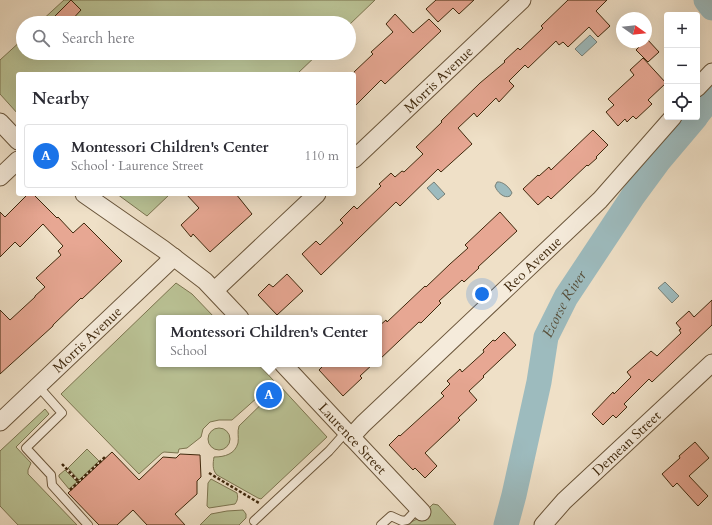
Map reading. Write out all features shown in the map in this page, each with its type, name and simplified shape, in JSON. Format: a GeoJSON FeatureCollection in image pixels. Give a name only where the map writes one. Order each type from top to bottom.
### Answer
{"type":"FeatureCollection","features":[{"type":"Feature","properties":{"kind":"street","name":"Morris Avenue"},"geometry":{"type":"LineString","coordinates":[[356,157],[522,0]]}},
{"type":"Feature","properties":{"kind":"street"},"geometry":{"type":"LineString","coordinates":[[700,85],[712,72]]}},
{"type":"Feature","properties":{"kind":"street","name":"Reo Avenue"},"geometry":{"type":"LineString","coordinates":[[348,434],[363,424],[600,200],[669,120]]}},
{"type":"Feature","properties":{"kind":"street"},"geometry":{"type":"LineString","coordinates":[[0,122],[16,139]]}},
{"type":"Feature","properties":{"kind":"street"},"geometry":{"type":"LineString","coordinates":[[0,177],[16,162]]}},
{"type":"Feature","properties":{"kind":"street"},"geometry":{"type":"LineString","coordinates":[[87,196],[174,257],[205,281],[237,315]]}},
{"type":"Feature","properties":{"kind":"street"},"geometry":{"type":"LineString","coordinates":[[215,290],[315,196]]}},
{"type":"Feature","properties":{"kind":"street","name":"Morris Avenue"},"geometry":{"type":"LineString","coordinates":[[0,422],[174,257]]}},
{"type":"Feature","properties":{"kind":"street","name":"Demean Street"},"geometry":{"type":"LineString","coordinates":[[543,525],[570,496],[712,363]]}},
{"type":"Feature","properties":{"kind":"street","name":"Laurence Street"},"geometry":{"type":"LineString","coordinates":[[286,367],[420,510]]}},
{"type":"Feature","properties":{"kind":"lane"},"geometry":{"type":"LineString","coordinates":[[38,386],[62,413],[26,448],[51,475],[52,485],[88,525]]}},
{"type":"Feature","properties":{"kind":"lane"},"geometry":{"type":"LineString","coordinates":[[254,521],[348,434]]}},
{"type":"Feature","properties":{"kind":"lane"},"geometry":{"type":"LineString","coordinates":[[381,525],[391,516],[402,522],[420,510]]}},
{"type":"Feature","properties":{"kind":"path"},"geometry":{"type":"LineString","coordinates":[[63,497],[106,456]]}},
{"type":"Feature","properties":{"kind":"path"},"geometry":{"type":"LineString","coordinates":[[62,464],[79,482]]}},
{"type":"Feature","properties":{"kind":"path"},"geometry":{"type":"LineString","coordinates":[[209,474],[261,504]]}},
{"type":"Feature","properties":{"kind":"green space"},"geometry":{"type":"Polygon","coordinates":[[[64,0],[375,0],[356,18],[356,16],[47,16],[64,0]]]}},
{"type":"Feature","properties":{"kind":"green space"},"geometry":{"type":"Polygon","coordinates":[[[16,45],[16,60],[312,60],[299,72],[16,72],[16,112],[0,94],[0,60],[16,45]]]}},
{"type":"Feature","properties":{"kind":"green space"},"geometry":{"type":"Polygon","coordinates":[[[120,196],[168,196],[147,216],[120,196]]]}},
{"type":"Feature","properties":{"kind":"green space"},"geometry":{"type":"Polygon","coordinates":[[[176,283],[192,294],[212,315],[156,315],[156,367],[261,367],[274,381],[232,420],[210,422],[203,429],[201,437],[187,448],[179,449],[178,453],[162,453],[139,474],[61,394],[176,283]]]}},
{"type":"Feature","properties":{"kind":"green space"},"geometry":{"type":"Polygon","coordinates":[[[280,386],[327,437],[261,499],[217,475],[213,464],[214,457],[229,454],[235,450],[238,443],[239,426],[280,386]]]}},
{"type":"Feature","properties":{"kind":"green space"},"geometry":{"type":"Polygon","coordinates":[[[45,409],[49,414],[16,447],[31,463],[28,474],[77,525],[18,525],[0,506],[0,451],[45,409]]]}},
{"type":"Feature","properties":{"kind":"green space"},"geometry":{"type":"Polygon","coordinates":[[[219,428],[227,431],[230,439],[227,447],[219,450],[211,447],[208,439],[211,431],[219,428]]]}},
{"type":"Feature","properties":{"kind":"green space"},"geometry":{"type":"Polygon","coordinates":[[[87,449],[99,461],[79,480],[68,468],[87,449]]]}},
{"type":"Feature","properties":{"kind":"green space"},"geometry":{"type":"Polygon","coordinates":[[[65,470],[77,482],[69,489],[59,477],[59,475],[65,470]]]}},
{"type":"Feature","properties":{"kind":"green space"},"geometry":{"type":"Polygon","coordinates":[[[211,479],[237,493],[238,498],[235,504],[209,508],[207,506],[208,483],[211,479]]]}},
{"type":"Feature","properties":{"kind":"green space"},"geometry":{"type":"Polygon","coordinates":[[[433,504],[438,505],[456,525],[405,525],[419,518],[433,504]]]}},
{"type":"Feature","properties":{"kind":"green space"},"geometry":{"type":"Polygon","coordinates":[[[243,510],[246,514],[246,518],[239,525],[200,525],[211,514],[243,510]]]}},
{"type":"Feature","properties":{"kind":"water"},"geometry":{"type":"Polygon","coordinates":[[[590,35],[597,42],[582,56],[575,49],[590,35]]]}},
{"type":"Feature","properties":{"kind":"water"},"geometry":{"type":"Polygon","coordinates":[[[434,182],[445,194],[438,200],[427,188],[434,182]]]}},
{"type":"Feature","properties":{"kind":"water"},"geometry":{"type":"Polygon","coordinates":[[[497,182],[508,187],[512,193],[510,196],[505,197],[497,191],[495,186],[497,182]]]}},
{"type":"Feature","properties":{"kind":"water"},"geometry":{"type":"Polygon","coordinates":[[[665,282],[679,296],[672,303],[658,288],[665,282]]]}},
{"type":"Feature","properties":{"kind":"building"},"geometry":{"type":"Polygon","coordinates":[[[71,0],[81,10],[75,16],[55,16],[71,0]]]}},
{"type":"Feature","properties":{"kind":"building"},"geometry":{"type":"Polygon","coordinates":[[[436,0],[474,0],[459,14],[453,8],[438,22],[426,9],[436,0]]]}},
{"type":"Feature","properties":{"kind":"building"},"geometry":{"type":"Polygon","coordinates":[[[568,0],[607,0],[596,11],[610,26],[598,37],[589,27],[568,47],[563,42],[559,45],[556,41],[528,68],[525,65],[509,81],[514,86],[499,102],[496,98],[477,117],[474,113],[458,128],[472,144],[441,172],[438,169],[400,206],[396,202],[321,275],[302,254],[316,241],[320,245],[343,223],[340,220],[354,206],[357,209],[381,186],[379,184],[391,173],[395,177],[402,171],[404,172],[423,154],[416,147],[480,83],[505,62],[504,61],[518,48],[520,50],[543,28],[541,26],[568,0]]]}},
{"type":"Feature","properties":{"kind":"building"},"geometry":{"type":"Polygon","coordinates":[[[395,14],[413,33],[429,19],[441,31],[385,84],[381,80],[356,105],[356,72],[354,72],[373,54],[371,52],[393,32],[386,24],[395,14]]]}},
{"type":"Feature","properties":{"kind":"building"},"geometry":{"type":"Polygon","coordinates":[[[652,44],[659,52],[648,62],[636,50],[638,48],[652,48],[652,44]]]}},
{"type":"Feature","properties":{"kind":"building"},"geometry":{"type":"Polygon","coordinates":[[[643,58],[664,81],[664,85],[648,100],[652,104],[636,119],[633,116],[627,122],[625,119],[618,126],[606,112],[614,105],[608,99],[634,75],[630,70],[643,58]]]}},
{"type":"Feature","properties":{"kind":"building"},"geometry":{"type":"Polygon","coordinates":[[[593,130],[608,145],[596,157],[597,158],[588,166],[587,165],[551,199],[548,196],[538,205],[523,189],[549,167],[551,170],[593,130]]]}},
{"type":"Feature","properties":{"kind":"building"},"geometry":{"type":"Polygon","coordinates":[[[26,196],[35,196],[73,233],[84,223],[122,261],[0,374],[0,310],[10,320],[45,287],[36,278],[61,255],[58,251],[63,246],[43,224],[20,247],[15,242],[0,257],[0,212],[5,217],[26,196]]]}},
{"type":"Feature","properties":{"kind":"building"},"geometry":{"type":"Polygon","coordinates":[[[188,196],[238,196],[252,214],[210,252],[193,234],[191,237],[181,225],[199,208],[188,196]]]}},
{"type":"Feature","properties":{"kind":"building"},"geometry":{"type":"Polygon","coordinates":[[[500,212],[517,231],[464,282],[462,280],[439,301],[441,303],[421,323],[419,322],[382,357],[382,323],[386,320],[387,322],[468,248],[465,245],[500,212]]]}},
{"type":"Feature","properties":{"kind":"building"},"geometry":{"type":"Polygon","coordinates":[[[287,274],[303,291],[277,315],[258,295],[269,284],[273,287],[287,274]]]}},
{"type":"Feature","properties":{"kind":"building"},"geometry":{"type":"Polygon","coordinates":[[[712,300],[712,325],[652,382],[649,379],[624,404],[627,407],[616,418],[613,415],[603,425],[592,414],[613,392],[614,394],[631,377],[627,372],[651,351],[657,356],[681,333],[679,330],[681,329],[676,323],[689,311],[694,317],[712,300]]]}},
{"type":"Feature","properties":{"kind":"building"},"geometry":{"type":"Polygon","coordinates":[[[504,332],[516,345],[469,391],[477,400],[458,418],[460,420],[425,453],[437,466],[425,478],[415,468],[413,470],[389,445],[444,396],[441,393],[450,384],[447,381],[460,369],[462,372],[484,352],[483,350],[493,340],[495,341],[504,332]]]}},
{"type":"Feature","properties":{"kind":"building"},"geometry":{"type":"Polygon","coordinates":[[[322,367],[370,367],[360,376],[362,378],[343,396],[319,370],[322,367]]]}},
{"type":"Feature","properties":{"kind":"building"},"geometry":{"type":"Polygon","coordinates":[[[695,442],[709,458],[689,476],[708,496],[698,506],[677,483],[673,487],[662,474],[695,442]]]}},
{"type":"Feature","properties":{"kind":"building"},"geometry":{"type":"Polygon","coordinates":[[[112,452],[139,480],[163,457],[176,458],[180,454],[200,455],[201,477],[197,481],[197,494],[175,514],[185,525],[147,525],[133,510],[117,525],[99,525],[68,493],[112,452]]]}},
{"type":"Feature","properties":{"kind":"waterway","name":"Ecorse River"},"geometry":{"type":"LineString","coordinates":[[706,0],[712,8]]}},
{"type":"Feature","properties":{"kind":"waterway","name":"Ecorse River"},"geometry":{"type":"LineString","coordinates":[[700,111],[712,96]]}},
{"type":"Feature","properties":{"kind":"waterway","name":"Ecorse River"},"geometry":{"type":"LineString","coordinates":[[506,525],[539,382],[546,337],[566,297],[633,196],[658,162],[693,120]]}},
{"type":"Feature","properties":{"kind":"place","name":"Montessori Children's Center"},"geometry":{"type":"Point","coordinates":[269,395]}}]}
